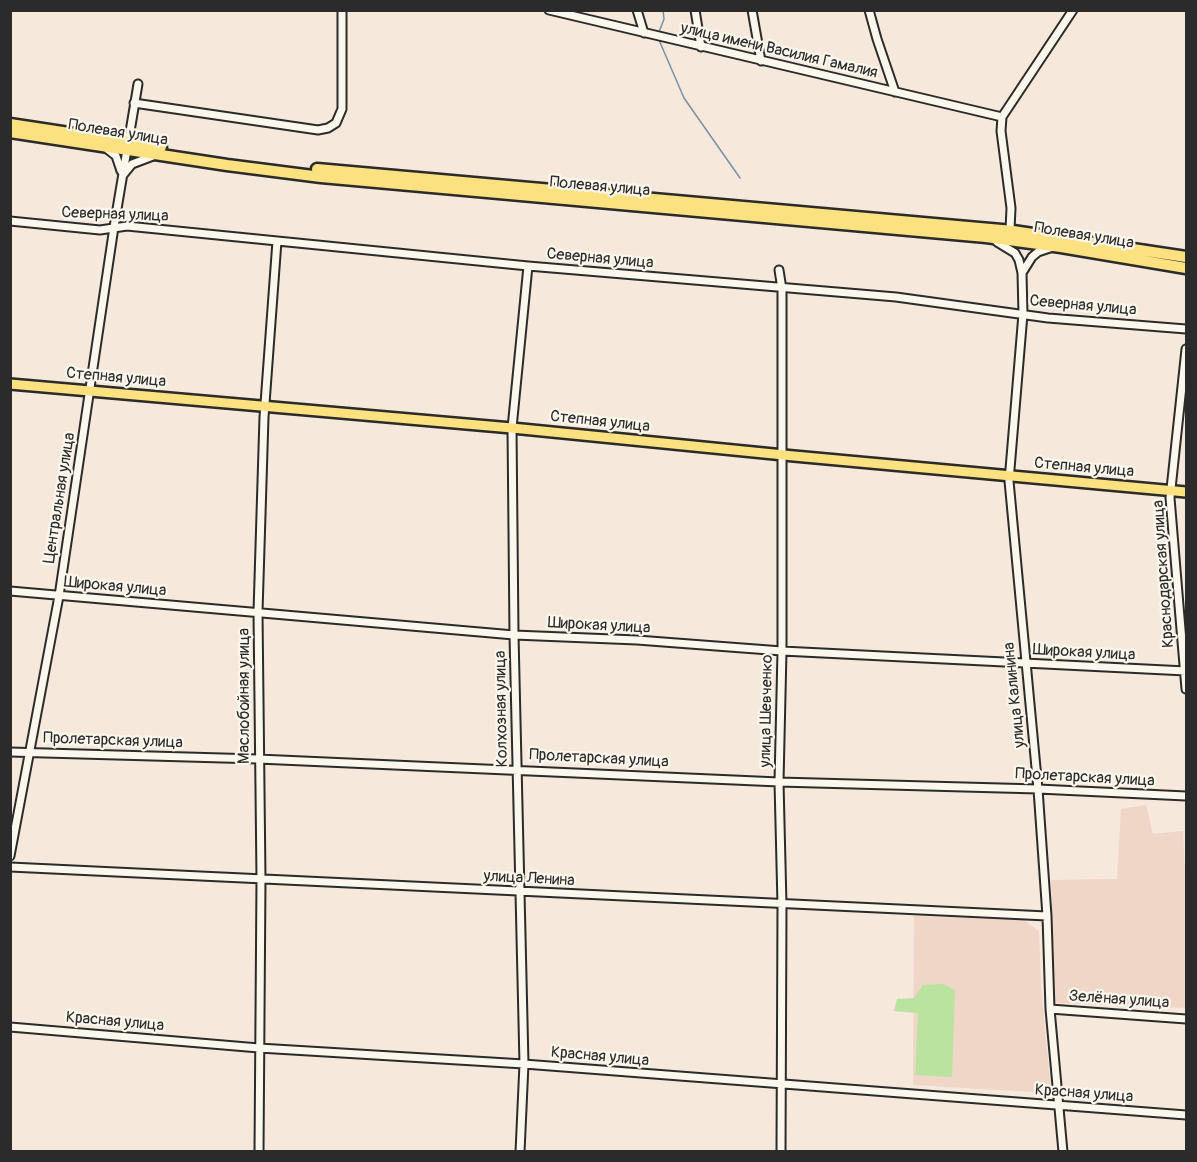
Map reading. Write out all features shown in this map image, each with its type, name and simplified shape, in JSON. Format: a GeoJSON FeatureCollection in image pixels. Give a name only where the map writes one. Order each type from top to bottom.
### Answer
{"type":"FeatureCollection","features":[{"type":"Feature","properties":{"kind":"highway","name":"Полевая улица"},"geometry":{"type":"LineString","coordinates":[[10,124],[127,145],[321,169],[1010,230],[1186,257]]}},
{"type":"Feature","properties":{"kind":"highway","name":"Полевая улица"},"geometry":{"type":"LineString","coordinates":[[10,132],[102,146],[127,145],[160,154],[321,177],[986,237],[1186,268]]}},
{"type":"Feature","properties":{"kind":"main road","name":"Степная улица"},"geometry":{"type":"LineString","coordinates":[[10,384],[512,428],[1186,492]]}},
{"type":"Feature","properties":{"kind":"street"},"geometry":{"type":"LineString","coordinates":[[134,103],[318,130],[328,128],[336,123],[342,109],[342,10]]}},
{"type":"Feature","properties":{"kind":"street","name":"улица имени Василия Гамалия"},"geometry":{"type":"LineString","coordinates":[[549,10],[1002,117]]}},
{"type":"Feature","properties":{"kind":"street"},"geometry":{"type":"LineString","coordinates":[[637,10],[644,33]]}},
{"type":"Feature","properties":{"kind":"street"},"geometry":{"type":"LineString","coordinates":[[695,10],[701,47]]}},
{"type":"Feature","properties":{"kind":"street"},"geometry":{"type":"LineString","coordinates":[[752,10],[761,61]]}},
{"type":"Feature","properties":{"kind":"street"},"geometry":{"type":"LineString","coordinates":[[869,10],[895,92]]}},
{"type":"Feature","properties":{"kind":"street"},"geometry":{"type":"LineString","coordinates":[[1010,230],[1011,208],[1001,131],[1002,117],[1073,10]]}},
{"type":"Feature","properties":{"kind":"street","name":"Центральная улица"},"geometry":{"type":"LineString","coordinates":[[10,856],[59,596],[114,227],[138,84]]}},
{"type":"Feature","properties":{"kind":"street"},"geometry":{"type":"LineString","coordinates":[[102,146],[116,156],[122,177]]}},
{"type":"Feature","properties":{"kind":"street"},"geometry":{"type":"LineString","coordinates":[[122,177],[137,160],[160,154]]}},
{"type":"Feature","properties":{"kind":"street","name":"Северная улица"},"geometry":{"type":"LineString","coordinates":[[10,221],[100,230],[127,226],[528,266],[896,297],[1048,318],[1186,329]]}},
{"type":"Feature","properties":{"kind":"street"},"geometry":{"type":"LineString","coordinates":[[986,237],[1005,245],[1015,253],[1022,273]]}},
{"type":"Feature","properties":{"kind":"street","name":"Маслобойная улица"},"geometry":{"type":"LineString","coordinates":[[259,1152],[261,879],[258,612],[266,406],[277,242]]}},
{"type":"Feature","properties":{"kind":"street"},"geometry":{"type":"LineString","coordinates":[[1022,273],[1038,252],[1046,248],[1061,247]]}},
{"type":"Feature","properties":{"kind":"street","name":"Колхозная улица"},"geometry":{"type":"LineString","coordinates":[[520,1152],[524,1064],[514,635],[512,428],[528,266]]}},
{"type":"Feature","properties":{"kind":"street","name":"улица Шевченко"},"geometry":{"type":"LineString","coordinates":[[778,270],[782,289],[782,651],[779,782],[782,905],[781,1152]]}},
{"type":"Feature","properties":{"kind":"street","name":"улица Калинина"},"geometry":{"type":"LineString","coordinates":[[1022,273],[1023,314],[1009,475],[1038,789],[1047,915],[1050,1009],[1063,1152]]}},
{"type":"Feature","properties":{"kind":"street","name":"Краснодарская улица"},"geometry":{"type":"LineString","coordinates":[[1186,349],[1183,399],[1170,498],[1186,689]]}},
{"type":"Feature","properties":{"kind":"street","name":"Широкая улица"},"geometry":{"type":"LineString","coordinates":[[10,591],[514,635],[1186,671]]}},
{"type":"Feature","properties":{"kind":"street","name":"Пролетарская улица"},"geometry":{"type":"LineString","coordinates":[[10,752],[258,759],[779,782],[1038,789],[1186,796]]}},
{"type":"Feature","properties":{"kind":"street","name":"улица Ленина"},"geometry":{"type":"LineString","coordinates":[[10,867],[782,905],[1047,915]]}},
{"type":"Feature","properties":{"kind":"street","name":"Зелёная улица"},"geometry":{"type":"LineString","coordinates":[[1050,1009],[1186,1019]]}},
{"type":"Feature","properties":{"kind":"street","name":"Красная улица"},"geometry":{"type":"LineString","coordinates":[[10,1027],[259,1048],[524,1064],[1186,1115]]}},
{"type":"Feature","properties":{"kind":"shaded area"},"geometry":{"type":"Polygon","coordinates":[[[1146,805],[1153,834],[1183,831],[1186,888],[1186,1008],[1055,1003],[1051,880],[1117,879],[1121,809],[1146,805]]]}},
{"type":"Feature","properties":{"kind":"shaded area"},"geometry":{"type":"Polygon","coordinates":[[[914,916],[1024,920],[1039,931],[1041,985],[1051,1093],[913,1085],[914,916]]]}},
{"type":"Feature","properties":{"kind":"green space"},"geometry":{"type":"Polygon","coordinates":[[[943,984],[955,990],[952,1077],[915,1075],[918,1013],[894,1011],[897,999],[914,998],[923,985],[943,984]]]}},
{"type":"Feature","properties":{"kind":"waterway"},"geometry":{"type":"LineString","coordinates":[[659,32],[664,19],[663,10]]}},
{"type":"Feature","properties":{"kind":"waterway"},"geometry":{"type":"LineString","coordinates":[[659,40],[684,98],[740,178]]}}]}
